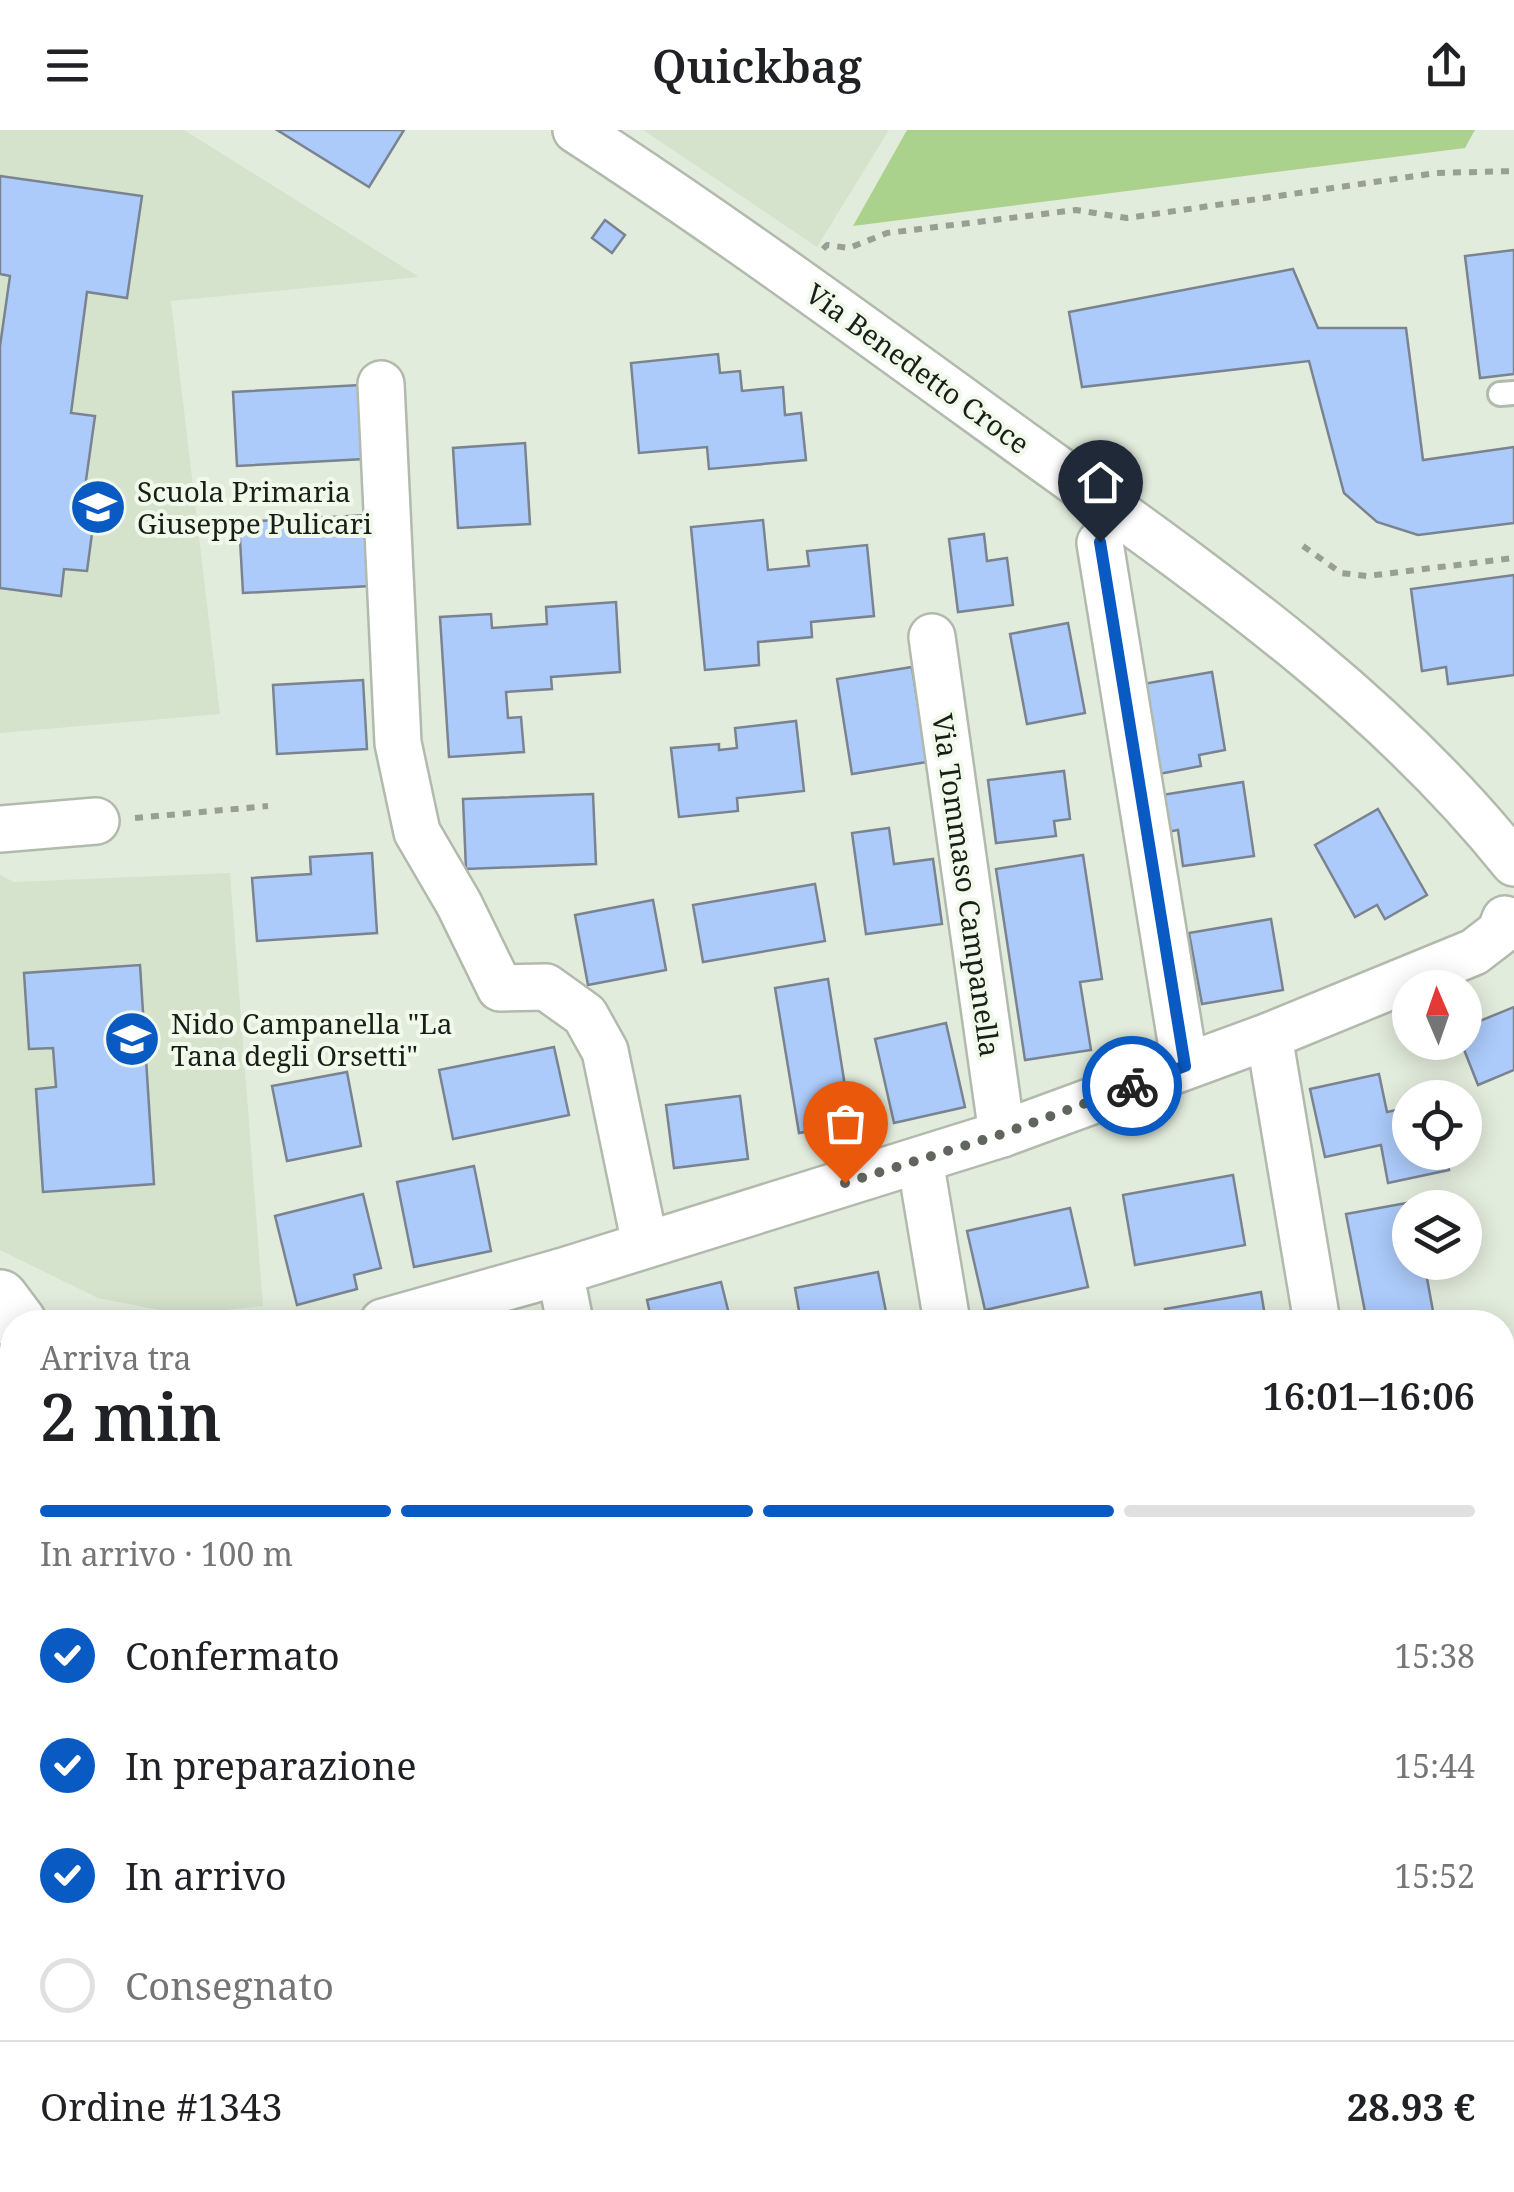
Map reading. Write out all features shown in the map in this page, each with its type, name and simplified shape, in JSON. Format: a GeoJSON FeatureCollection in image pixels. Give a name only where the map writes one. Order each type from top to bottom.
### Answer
{"type":"FeatureCollection","features":[{"type":"Feature","properties":{"kind":"street","name":"Via Benedetto Croce"},"geometry":{"type":"LineString","coordinates":[[576,130],[782,268],[1230,594],[1328,672],[1408,746],[1487,829],[1514,864]]}},
{"type":"Feature","properties":{"kind":"street"},"geometry":{"type":"LineString","coordinates":[[381,384],[398,743],[417,832],[459,904],[500,988],[546,988],[585,1016],[605,1051],[646,1244]]}},
{"type":"Feature","properties":{"kind":"street"},"geometry":{"type":"LineString","coordinates":[[1100,542],[1185,1066]]}},
{"type":"Feature","properties":{"kind":"street","name":"Via Tommaso Campanella"},"geometry":{"type":"LineString","coordinates":[[932,637],[1002,1134]]}},
{"type":"Feature","properties":{"kind":"street"},"geometry":{"type":"LineString","coordinates":[[0,828],[112,820]]}},
{"type":"Feature","properties":{"kind":"street"},"geometry":{"type":"LineString","coordinates":[[426,1310],[1002,1134],[1269,1036],[1474,952],[1510,923],[1496,900],[1496,889],[1514,864]]}},
{"type":"Feature","properties":{"kind":"street"},"geometry":{"type":"LineString","coordinates":[[1269,1036],[1315,1310]]}},
{"type":"Feature","properties":{"kind":"street"},"geometry":{"type":"LineString","coordinates":[[920,1160],[945,1310]]}},
{"type":"Feature","properties":{"kind":"street"},"geometry":{"type":"LineString","coordinates":[[560,1272],[568,1310]]}},
{"type":"Feature","properties":{"kind":"path"},"geometry":{"type":"LineString","coordinates":[[816,257],[827,245],[849,248],[887,233],[925,228],[1076,210],[1127,218],[1436,173],[1514,171]]}},
{"type":"Feature","properties":{"kind":"path"},"geometry":{"type":"LineString","coordinates":[[1303,546],[1341,573],[1367,576],[1514,558]]}},
{"type":"Feature","properties":{"kind":"path"},"geometry":{"type":"LineString","coordinates":[[112,820],[268,806]]}},
{"type":"Feature","properties":{"kind":"shaded area","name":"Scuola Primaria Giuseppe Pulicari"},"geometry":{"type":"Polygon","coordinates":[[[0,130],[184,130],[419,277],[171,301],[220,714],[0,733],[0,130]]]}},
{"type":"Feature","properties":{"kind":"shaded area"},"geometry":{"type":"Polygon","coordinates":[[[643,130],[889,130],[817,247],[643,130]]]}},
{"type":"Feature","properties":{"kind":"shaded area","name":"Nido Campanella \"La Tana degli Orsetti\""},"geometry":{"type":"Polygon","coordinates":[[[230,873],[263,1306],[159,1310],[98,1298],[0,1250],[0,875],[14,882],[230,873]]]}},
{"type":"Feature","properties":{"kind":"green space"},"geometry":{"type":"Polygon","coordinates":[[[907,130],[1475,130],[1465,148],[853,226],[907,130]]]}},
{"type":"Feature","properties":{"kind":"building"},"geometry":{"type":"Polygon","coordinates":[[[277,130],[404,130],[369,187],[277,130]]]}},
{"type":"Feature","properties":{"kind":"building"},"geometry":{"type":"Polygon","coordinates":[[[0,176],[142,196],[127,298],[87,292],[71,413],[95,416],[80,523],[93,526],[87,571],[64,569],[61,596],[0,588],[0,346],[10,276],[0,274],[0,176]]]}},
{"type":"Feature","properties":{"kind":"building"},"geometry":{"type":"Polygon","coordinates":[[[605,220],[625,235],[612,253],[592,238],[605,220]]]}},
{"type":"Feature","properties":{"kind":"building"},"geometry":{"type":"Polygon","coordinates":[[[1514,250],[1514,374],[1480,378],[1465,256],[1514,250]]]}},
{"type":"Feature","properties":{"kind":"building"},"geometry":{"type":"Polygon","coordinates":[[[1293,269],[1318,328],[1406,328],[1423,460],[1514,447],[1514,523],[1418,535],[1377,522],[1344,493],[1309,361],[1082,387],[1069,312],[1293,269]]]}},
{"type":"Feature","properties":{"kind":"building"},"geometry":{"type":"Polygon","coordinates":[[[718,354],[720,373],[740,371],[742,391],[783,387],[785,415],[801,413],[806,460],[709,469],[707,447],[639,453],[631,363],[718,354]]]}},
{"type":"Feature","properties":{"kind":"building"},"geometry":{"type":"Polygon","coordinates":[[[360,385],[364,459],[237,466],[233,392],[360,385]]]}},
{"type":"Feature","properties":{"kind":"building"},"geometry":{"type":"Polygon","coordinates":[[[525,443],[530,524],[458,528],[453,448],[525,443]]]}},
{"type":"Feature","properties":{"kind":"building"},"geometry":{"type":"Polygon","coordinates":[[[367,515],[370,586],[243,593],[239,522],[367,515]]]}},
{"type":"Feature","properties":{"kind":"building"},"geometry":{"type":"Polygon","coordinates":[[[763,520],[768,570],[809,566],[807,551],[867,545],[874,616],[811,622],[812,637],[758,642],[759,665],[705,670],[691,527],[763,520]]]}},
{"type":"Feature","properties":{"kind":"building"},"geometry":{"type":"Polygon","coordinates":[[[984,534],[987,561],[1007,558],[1013,605],[958,612],[949,539],[984,534]]]}},
{"type":"Feature","properties":{"kind":"building"},"geometry":{"type":"Polygon","coordinates":[[[1514,575],[1514,675],[1448,684],[1446,667],[1422,671],[1411,589],[1514,575]]]}},
{"type":"Feature","properties":{"kind":"building"},"geometry":{"type":"Polygon","coordinates":[[[616,602],[620,672],[551,677],[552,689],[506,692],[508,718],[521,717],[524,752],[449,757],[440,617],[491,614],[492,628],[547,624],[546,607],[616,602]]]}},
{"type":"Feature","properties":{"kind":"building"},"geometry":{"type":"Polygon","coordinates":[[[1068,623],[1085,713],[1027,724],[1010,634],[1068,623]]]}},
{"type":"Feature","properties":{"kind":"building"},"geometry":{"type":"Polygon","coordinates":[[[912,667],[927,762],[852,774],[837,679],[912,667]]]}},
{"type":"Feature","properties":{"kind":"building"},"geometry":{"type":"Polygon","coordinates":[[[1212,672],[1225,750],[1199,755],[1201,766],[1159,774],[1143,684],[1212,672]]]}},
{"type":"Feature","properties":{"kind":"building"},"geometry":{"type":"Polygon","coordinates":[[[363,680],[367,749],[277,754],[273,685],[363,680]]]}},
{"type":"Feature","properties":{"kind":"building"},"geometry":{"type":"Polygon","coordinates":[[[796,721],[804,791],[737,798],[738,811],[679,817],[671,748],[719,744],[719,750],[737,748],[735,728],[796,721]]]}},
{"type":"Feature","properties":{"kind":"building"},"geometry":{"type":"Polygon","coordinates":[[[1064,771],[1070,819],[1054,821],[1056,836],[996,843],[988,780],[1064,771]]]}},
{"type":"Feature","properties":{"kind":"building"},"geometry":{"type":"Polygon","coordinates":[[[1243,782],[1254,856],[1183,866],[1178,830],[1167,832],[1162,795],[1243,782]]]}},
{"type":"Feature","properties":{"kind":"building"},"geometry":{"type":"Polygon","coordinates":[[[593,794],[596,864],[466,869],[463,799],[593,794]]]}},
{"type":"Feature","properties":{"kind":"building"},"geometry":{"type":"Polygon","coordinates":[[[1378,809],[1427,895],[1385,919],[1377,905],[1355,917],[1315,845],[1378,809]]]}},
{"type":"Feature","properties":{"kind":"building"},"geometry":{"type":"Polygon","coordinates":[[[889,828],[894,864],[933,859],[942,924],[866,934],[852,833],[889,828]]]}},
{"type":"Feature","properties":{"kind":"building"},"geometry":{"type":"Polygon","coordinates":[[[372,853],[377,933],[257,941],[252,878],[311,874],[310,857],[372,853]]]}},
{"type":"Feature","properties":{"kind":"building"},"geometry":{"type":"Polygon","coordinates":[[[1083,855],[1102,979],[1080,982],[1091,1050],[1025,1060],[996,869],[1083,855]]]}},
{"type":"Feature","properties":{"kind":"building"},"geometry":{"type":"Polygon","coordinates":[[[815,884],[825,941],[703,962],[693,905],[815,884]]]}},
{"type":"Feature","properties":{"kind":"building"},"geometry":{"type":"Polygon","coordinates":[[[653,900],[666,970],[588,985],[575,915],[653,900]]]}},
{"type":"Feature","properties":{"kind":"building"},"geometry":{"type":"Polygon","coordinates":[[[1271,919],[1283,990],[1202,1004],[1189,933],[1271,919]]]}},
{"type":"Feature","properties":{"kind":"building"},"geometry":{"type":"Polygon","coordinates":[[[140,965],[154,1184],[43,1192],[36,1089],[56,1087],[53,1048],[29,1049],[24,973],[140,965]]]}},
{"type":"Feature","properties":{"kind":"building"},"geometry":{"type":"Polygon","coordinates":[[[828,979],[851,1124],[799,1133],[775,988],[828,979]]]}},
{"type":"Feature","properties":{"kind":"building"},"geometry":{"type":"Polygon","coordinates":[[[1514,1007],[1514,1070],[1482,1083],[1476,1080],[1468,1060],[1482,1060],[1482,1020],[1514,1007]]]}},
{"type":"Feature","properties":{"kind":"building"},"geometry":{"type":"Polygon","coordinates":[[[946,1023],[965,1107],[894,1123],[875,1039],[946,1023]]]}},
{"type":"Feature","properties":{"kind":"building"},"geometry":{"type":"Polygon","coordinates":[[[554,1047],[569,1115],[453,1139],[439,1070],[554,1047]]]}},
{"type":"Feature","properties":{"kind":"building"},"geometry":{"type":"Polygon","coordinates":[[[347,1072],[361,1146],[287,1161],[272,1086],[347,1072]]]}},
{"type":"Feature","properties":{"kind":"building"},"geometry":{"type":"Polygon","coordinates":[[[1379,1074],[1387,1112],[1392,1111],[1392,1170],[1449,1170],[1388,1183],[1381,1145],[1325,1157],[1310,1089],[1379,1074]]]}},
{"type":"Feature","properties":{"kind":"building"},"geometry":{"type":"Polygon","coordinates":[[[740,1096],[748,1159],[674,1168],[666,1105],[740,1096]]]}},
{"type":"Feature","properties":{"kind":"building"},"geometry":{"type":"Polygon","coordinates":[[[474,1166],[491,1251],[414,1267],[397,1182],[474,1166]]]}},
{"type":"Feature","properties":{"kind":"building"},"geometry":{"type":"Polygon","coordinates":[[[1233,1175],[1245,1245],[1135,1265],[1123,1195],[1233,1175]]]}},
{"type":"Feature","properties":{"kind":"building"},"geometry":{"type":"Polygon","coordinates":[[[363,1194],[381,1268],[354,1275],[357,1289],[297,1305],[275,1216],[363,1194]]]}},
{"type":"Feature","properties":{"kind":"building"},"geometry":{"type":"Polygon","coordinates":[[[1392,1206],[1392,1280],[1427,1280],[1433,1310],[1365,1310],[1346,1214],[1392,1206]]]}},
{"type":"Feature","properties":{"kind":"building"},"geometry":{"type":"Polygon","coordinates":[[[1070,1208],[1088,1287],[985,1310],[967,1231],[1070,1208]]]}},
{"type":"Feature","properties":{"kind":"building"},"geometry":{"type":"Polygon","coordinates":[[[878,1272],[886,1310],[799,1310],[795,1288],[878,1272]]]}},
{"type":"Feature","properties":{"kind":"building"},"geometry":{"type":"Polygon","coordinates":[[[721,1282],[728,1310],[649,1310],[647,1300],[721,1282]]]}},
{"type":"Feature","properties":{"kind":"building"},"geometry":{"type":"Polygon","coordinates":[[[1261,1292],[1264,1310],[1165,1310],[1261,1292]]]}},
{"type":"Feature","properties":{"kind":"way so far"},"geometry":{"type":"LineString","coordinates":[[845,1183],[1002,1134],[1132,1086]]}},
{"type":"Feature","properties":{"kind":"place","name":"Scuola Primaria Giuseppe Pulicari"},"geometry":{"type":"Point","coordinates":[98,507]}},
{"type":"Feature","properties":{"kind":"place","name":"Nido Campanella \"La Tana degli Orsetti\""},"geometry":{"type":"Point","coordinates":[132,1039]}},
{"type":"Feature","properties":{"kind":"route"},"geometry":{"type":"LineString","coordinates":[[1100,542],[1185,1066],[1132,1086]]}}]}
